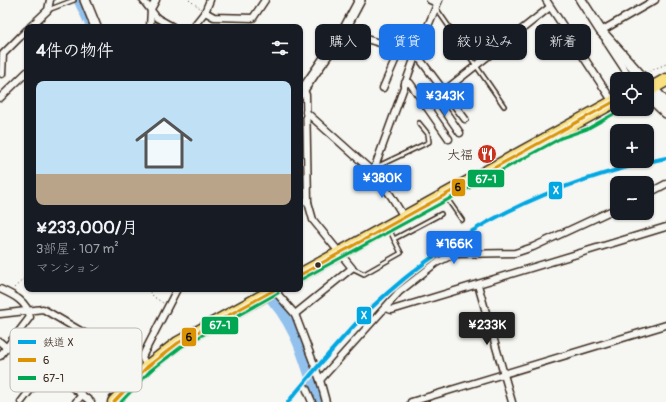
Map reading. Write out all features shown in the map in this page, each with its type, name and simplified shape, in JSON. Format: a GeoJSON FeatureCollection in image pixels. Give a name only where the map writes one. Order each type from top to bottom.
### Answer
{"type":"FeatureCollection","features":[{"type":"Feature","properties":{"kind":"highway"},"geometry":{"type":"LineString","coordinates":[[654,80],[666,71]]}},
{"type":"Feature","properties":{"kind":"highway"},"geometry":{"type":"LineString","coordinates":[[654,84],[666,80]]}},
{"type":"Feature","properties":{"kind":"highway"},"geometry":{"type":"LineString","coordinates":[[303,274],[404,217],[610,106]]}},
{"type":"Feature","properties":{"kind":"highway"},"geometry":{"type":"LineString","coordinates":[[142,366],[145,362],[269,292]]}},
{"type":"Feature","properties":{"kind":"highway"},"geometry":{"type":"LineString","coordinates":[[114,402],[122,392]]}},
{"type":"Feature","properties":{"kind":"street"},"geometry":{"type":"LineString","coordinates":[[34,24],[48,10],[50,0]]}},
{"type":"Feature","properties":{"kind":"street"},"geometry":{"type":"LineString","coordinates":[[85,0],[95,24]]}},
{"type":"Feature","properties":{"kind":"street"},"geometry":{"type":"LineString","coordinates":[[143,0],[157,18],[168,24]]}},
{"type":"Feature","properties":{"kind":"street"},"geometry":{"type":"LineString","coordinates":[[150,24],[151,9],[156,0]]}},
{"type":"Feature","properties":{"kind":"street"},"geometry":{"type":"LineString","coordinates":[[195,24],[205,12],[210,0]]}},
{"type":"Feature","properties":{"kind":"street"},"geometry":{"type":"LineString","coordinates":[[205,12],[214,17],[252,18],[265,0]]}},
{"type":"Feature","properties":{"kind":"street"},"geometry":{"type":"LineString","coordinates":[[346,24],[360,0]]}},
{"type":"Feature","properties":{"kind":"street"},"geometry":{"type":"LineString","coordinates":[[429,24],[437,4],[430,0]]}},
{"type":"Feature","properties":{"kind":"street"},"geometry":{"type":"LineString","coordinates":[[546,0],[610,94]]}},
{"type":"Feature","properties":{"kind":"street"},"geometry":{"type":"LineString","coordinates":[[581,0],[601,31],[635,72]]}},
{"type":"Feature","properties":{"kind":"street"},"geometry":{"type":"LineString","coordinates":[[601,31],[655,0]]}},
{"type":"Feature","properties":{"kind":"street"},"geometry":{"type":"LineString","coordinates":[[426,106],[550,7]]}},
{"type":"Feature","properties":{"kind":"street"},"geometry":{"type":"LineString","coordinates":[[601,31],[605,40],[626,72]]}},
{"type":"Feature","properties":{"kind":"street"},"geometry":{"type":"LineString","coordinates":[[2,74],[3,54],[24,34]]}},
{"type":"Feature","properties":{"kind":"street"},"geometry":{"type":"LineString","coordinates":[[303,90],[323,60]]}},
{"type":"Feature","properties":{"kind":"street"},"geometry":{"type":"LineString","coordinates":[[383,88],[395,60]]}},
{"type":"Feature","properties":{"kind":"street"},"geometry":{"type":"LineString","coordinates":[[373,172],[414,60]]}},
{"type":"Feature","properties":{"kind":"street"},"geometry":{"type":"LineString","coordinates":[[421,60],[465,119]]}},
{"type":"Feature","properties":{"kind":"street"},"geometry":{"type":"LineString","coordinates":[[0,98],[24,75]]}},
{"type":"Feature","properties":{"kind":"street"},"geometry":{"type":"LineString","coordinates":[[405,82],[410,83],[449,139]]}},
{"type":"Feature","properties":{"kind":"street"},"geometry":{"type":"LineString","coordinates":[[654,92],[666,103]]}},
{"type":"Feature","properties":{"kind":"street"},"geometry":{"type":"LineString","coordinates":[[295,314],[352,268],[313,220],[308,202],[306,95],[303,93]]}},
{"type":"Feature","properties":{"kind":"street"},"geometry":{"type":"LineString","coordinates":[[654,96],[666,113]]}},
{"type":"Feature","properties":{"kind":"street"},"geometry":{"type":"LineString","coordinates":[[436,98],[460,133]]}},
{"type":"Feature","properties":{"kind":"street"},"geometry":{"type":"LineString","coordinates":[[306,112],[373,172],[392,196],[404,217]]}},
{"type":"Feature","properties":{"kind":"street"},"geometry":{"type":"LineString","coordinates":[[654,190],[666,184]]}},
{"type":"Feature","properties":{"kind":"street"},"geometry":{"type":"LineString","coordinates":[[303,201],[308,202]]}},
{"type":"Feature","properties":{"kind":"street"},"geometry":{"type":"LineString","coordinates":[[320,380],[399,292],[436,263],[454,254],[515,254],[610,211]]}},
{"type":"Feature","properties":{"kind":"street"},"geometry":{"type":"LineString","coordinates":[[385,308],[392,310],[666,227]]}},
{"type":"Feature","properties":{"kind":"street"},"geometry":{"type":"LineString","coordinates":[[478,285],[512,402]]}},
{"type":"Feature","properties":{"kind":"street"},"geometry":{"type":"LineString","coordinates":[[0,289],[17,297],[29,311],[30,317],[21,328]]}},
{"type":"Feature","properties":{"kind":"street"},"geometry":{"type":"LineString","coordinates":[[142,360],[145,362],[176,292]]}},
{"type":"Feature","properties":{"kind":"street"},"geometry":{"type":"LineString","coordinates":[[277,292],[295,314],[320,380],[326,402]]}},
{"type":"Feature","properties":{"kind":"street"},"geometry":{"type":"LineString","coordinates":[[0,314],[43,309],[74,328]]}},
{"type":"Feature","properties":{"kind":"street"},"geometry":{"type":"LineString","coordinates":[[411,402],[666,325]]}},
{"type":"Feature","properties":{"kind":"street"},"geometry":{"type":"LineString","coordinates":[[0,342],[7,348]]}},
{"type":"Feature","properties":{"kind":"street"},"geometry":{"type":"LineString","coordinates":[[0,356],[10,343]]}},
{"type":"Feature","properties":{"kind":"street"},"geometry":{"type":"LineString","coordinates":[[306,388],[312,402]]}},
{"type":"Feature","properties":{"kind":"street"},"geometry":{"type":"LineString","coordinates":[[21,402],[29,392]]}},
{"type":"Feature","properties":{"kind":"street"},"geometry":{"type":"LineString","coordinates":[[78,392],[91,402]]}},
{"type":"Feature","properties":{"kind":"street"},"geometry":{"type":"LineString","coordinates":[[76,402],[82,395]]}},
{"type":"Feature","properties":{"kind":"lane"},"geometry":{"type":"LineString","coordinates":[[48,10],[74,0]]}},
{"type":"Feature","properties":{"kind":"lane"},"geometry":{"type":"LineString","coordinates":[[437,4],[504,106]]}},
{"type":"Feature","properties":{"kind":"lane"},"geometry":{"type":"LineString","coordinates":[[373,172],[377,167],[429,142],[428,134],[419,123]]}},
{"type":"Feature","properties":{"kind":"lane"},"geometry":{"type":"LineString","coordinates":[[445,195],[462,220]]}},
{"type":"Feature","properties":{"kind":"lane"},"geometry":{"type":"LineString","coordinates":[[394,239],[441,214]]}},
{"type":"Feature","properties":{"kind":"lane"},"geometry":{"type":"LineString","coordinates":[[352,268],[364,274],[401,253],[388,226]]}},
{"type":"Feature","properties":{"kind":"path"},"geometry":{"type":"LineString","coordinates":[[189,0],[205,12]]}},
{"type":"Feature","properties":{"kind":"path"},"geometry":{"type":"LineString","coordinates":[[9,293],[24,279]]}},
{"type":"Feature","properties":{"kind":"path"},"geometry":{"type":"LineString","coordinates":[[149,292],[154,298],[168,307]]}},
{"type":"Feature","properties":{"kind":"waterway"},"geometry":{"type":"LineString","coordinates":[[79,0],[91,24]]}},
{"type":"Feature","properties":{"kind":"waterway"},"geometry":{"type":"LineString","coordinates":[[265,292],[274,301],[283,314],[298,342],[304,356],[318,402]]}},
{"type":"Feature","properties":{"kind":"rail line","name":"X"},"geometry":{"type":"LineString","coordinates":[[288,402],[359,320],[403,280],[436,254],[507,212],[544,195],[583,180],[666,158]]}},
{"type":"Feature","properties":{"kind":"transit line","name":"6"},"geometry":{"type":"LineString","coordinates":[[303,273],[610,104]]}},
{"type":"Feature","properties":{"kind":"transit line","name":"67-1"},"geometry":{"type":"LineString","coordinates":[[303,278],[561,138],[587,129],[610,116]]}},
{"type":"Feature","properties":{"kind":"transit line","name":"6"},"geometry":{"type":"LineString","coordinates":[[142,372],[178,343],[271,292]]}},
{"type":"Feature","properties":{"kind":"transit line","name":"67-1"},"geometry":{"type":"LineString","coordinates":[[142,380],[150,371],[181,347],[278,293]]}},
{"type":"Feature","properties":{"kind":"transit line","name":"6"},"geometry":{"type":"LineString","coordinates":[[114,402],[123,392]]}},
{"type":"Feature","properties":{"kind":"transit line","name":"67-1"},"geometry":{"type":"LineString","coordinates":[[121,402],[130,392]]}},
{"type":"Feature","properties":{"kind":"place","name":"大福"},"geometry":{"type":"Point","coordinates":[487,154]}}]}
